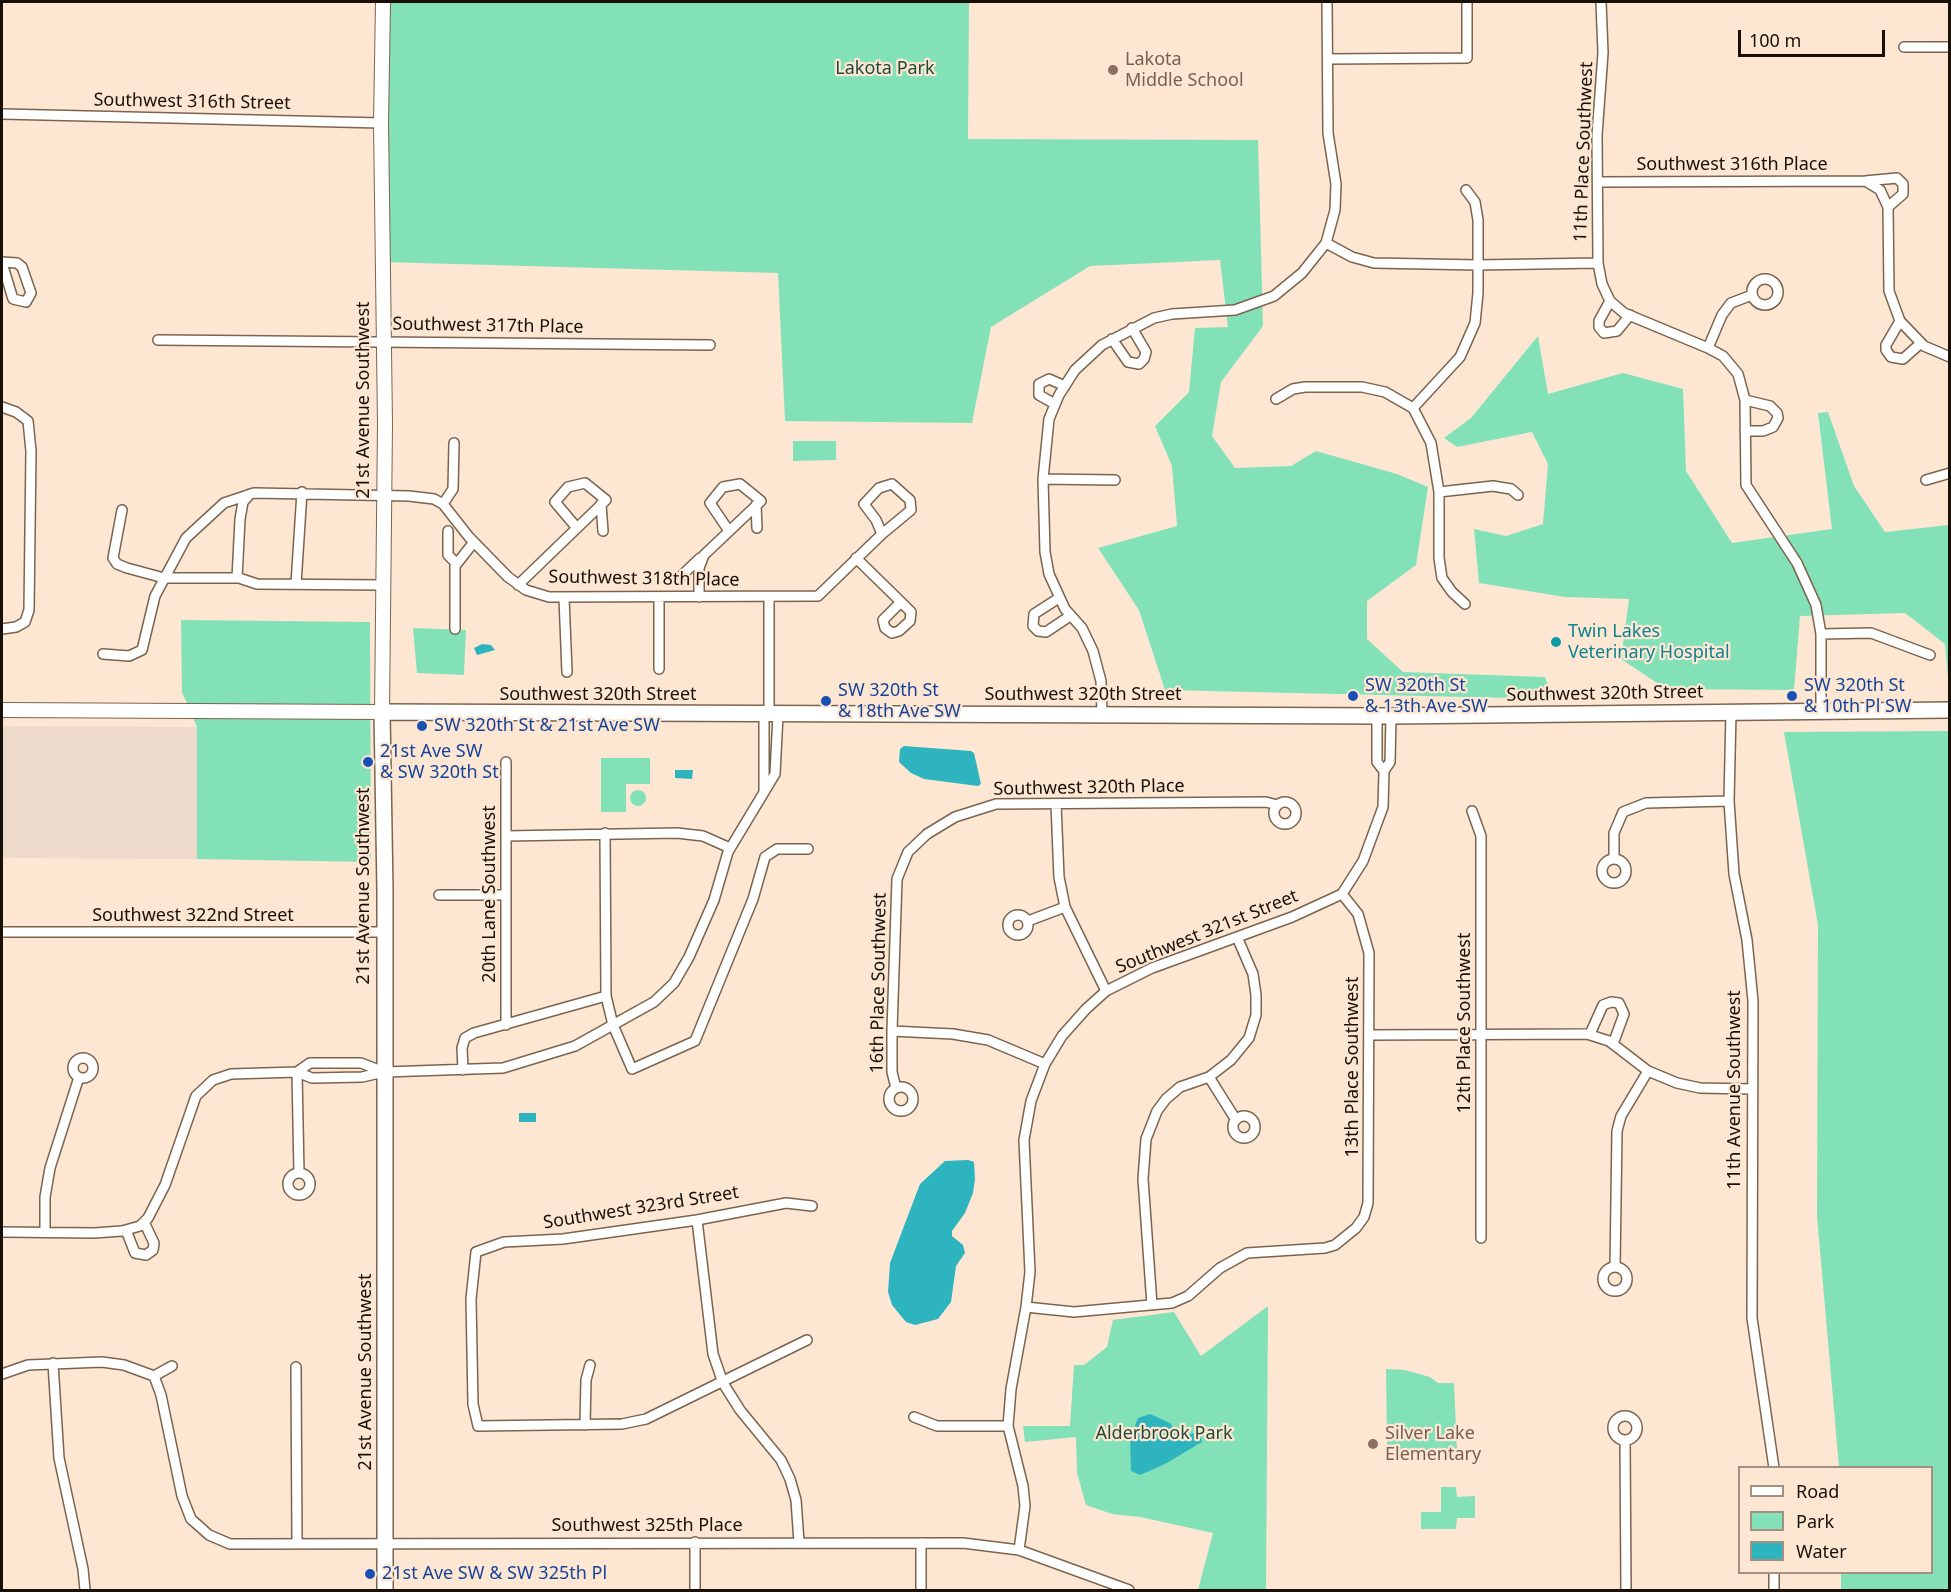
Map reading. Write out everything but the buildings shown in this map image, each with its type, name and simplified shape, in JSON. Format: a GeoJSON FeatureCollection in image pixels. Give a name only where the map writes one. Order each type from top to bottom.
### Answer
{"type":"FeatureCollection","features":[{"type":"Feature","properties":{"kind":"main road","name":"21st Avenue Southwest"},"geometry":{"type":"LineString","coordinates":[[383,2],[381,123],[384,585],[381,712],[384,932],[385,1590]]}},
{"type":"Feature","properties":{"kind":"main road","name":"Southwest 320th Street"},"geometry":{"type":"LineString","coordinates":[[2,710],[1384,716],[1950,710]]}},
{"type":"Feature","properties":{"kind":"street"},"geometry":{"type":"LineString","coordinates":[[1102,714],[1098,665],[1088,638],[1059,598],[1049,574],[1045,552],[1043,479],[1045,442],[1055,404],[1065,386],[1088,357],[1112,339],[1132,328],[1172,314],[1234,310],[1255,304],[1289,285],[1302,273],[1326,243],[1335,210],[1336,190],[1328,133],[1327,2]]}},
{"type":"Feature","properties":{"kind":"street"},"geometry":{"type":"LineString","coordinates":[[1328,59],[1467,58],[1467,2]]}},
{"type":"Feature","properties":{"kind":"street","name":"11th Place Southwest"},"geometry":{"type":"LineString","coordinates":[[1601,2],[1603,53],[1599,104],[1598,263],[1602,284],[1610,301]]}},
{"type":"Feature","properties":{"kind":"street"},"geometry":{"type":"LineString","coordinates":[[1904,47],[1950,47]]}},
{"type":"Feature","properties":{"kind":"street","name":"Southwest 316th Street"},"geometry":{"type":"LineString","coordinates":[[2,114],[381,123]]}},
{"type":"Feature","properties":{"kind":"street","name":"Southwest 316th Place"},"geometry":{"type":"LineString","coordinates":[[1598,182],[1865,182],[1884,177],[1901,180],[1905,188],[1903,194],[1888,207]]}},
{"type":"Feature","properties":{"kind":"street"},"geometry":{"type":"LineString","coordinates":[[1865,182],[1880,190],[1888,207],[1889,291],[1900,321],[1921,343],[1950,357]]}},
{"type":"Feature","properties":{"kind":"street"},"geometry":{"type":"LineString","coordinates":[[1413,408],[1460,357],[1471,336],[1477,309],[1477,209],[1466,190]]}},
{"type":"Feature","properties":{"kind":"street"},"geometry":{"type":"LineString","coordinates":[[1326,243],[1352,257],[1374,263],[1478,265],[1598,263]]}},
{"type":"Feature","properties":{"kind":"street"},"geometry":{"type":"LineString","coordinates":[[1708,348],[1722,315],[1731,303],[1752,295]]}},
{"type":"Feature","properties":{"kind":"street"},"geometry":{"type":"LineString","coordinates":[[1630,315],[1617,331],[1604,333],[1599,321],[1610,301],[1630,315],[1708,348],[1731,364],[1738,374],[1745,400],[1746,485],[1797,563],[1810,588],[1821,634],[1821,711]]}},
{"type":"Feature","properties":{"kind":"street"},"geometry":{"type":"LineString","coordinates":[[1900,321],[1886,345],[1886,350],[1891,357],[1903,359],[1921,343]]}},
{"type":"Feature","properties":{"kind":"street"},"geometry":{"type":"LineString","coordinates":[[1112,339],[1128,362],[1139,364],[1146,352],[1132,328]]}},
{"type":"Feature","properties":{"kind":"street","name":"Southwest 317th Place"},"geometry":{"type":"LineString","coordinates":[[158,340],[710,345]]}},
{"type":"Feature","properties":{"kind":"street"},"geometry":{"type":"LineString","coordinates":[[1055,404],[1039,395],[1039,384],[1048,379],[1065,386]]}},
{"type":"Feature","properties":{"kind":"street"},"geometry":{"type":"LineString","coordinates":[[1276,399],[1293,389],[1305,387],[1362,387],[1385,392],[1413,408],[1431,443],[1439,492],[1442,578],[1465,604]]}},
{"type":"Feature","properties":{"kind":"street"},"geometry":{"type":"LineString","coordinates":[[1745,400],[1770,406],[1777,413],[1778,418],[1773,426],[1763,431],[1745,431]]}},
{"type":"Feature","properties":{"kind":"street"},"geometry":{"type":"LineString","coordinates":[[2,407],[16,412],[28,421],[31,451],[29,610],[25,622],[16,627],[2,629]]}},
{"type":"Feature","properties":{"kind":"street"},"geometry":{"type":"LineString","coordinates":[[103,654],[123,656],[142,650],[151,608],[186,538],[206,518],[231,499],[250,494],[302,492],[422,497],[443,504],[453,489],[454,443]]}},
{"type":"Feature","properties":{"kind":"street"},"geometry":{"type":"LineString","coordinates":[[1926,480],[1950,473]]}},
{"type":"Feature","properties":{"kind":"street"},"geometry":{"type":"LineString","coordinates":[[1043,479],[1115,480]]}},
{"type":"Feature","properties":{"kind":"street"},"geometry":{"type":"LineString","coordinates":[[518,585],[606,500],[588,484],[578,483],[568,487],[555,503],[577,528]]}},
{"type":"Feature","properties":{"kind":"street"},"geometry":{"type":"LineString","coordinates":[[678,579],[761,501],[743,485],[733,484],[723,487],[710,504],[729,531]]}},
{"type":"Feature","properties":{"kind":"street","name":"Southwest 318th Place"},"geometry":{"type":"LineString","coordinates":[[443,504],[474,543],[518,585],[534,594],[564,598],[818,596],[912,507],[910,500],[892,484],[879,488],[864,504],[882,534]]}},
{"type":"Feature","properties":{"kind":"street"},"geometry":{"type":"LineString","coordinates":[[1439,492],[1494,486],[1511,489],[1518,495]]}},
{"type":"Feature","properties":{"kind":"street"},"geometry":{"type":"LineString","coordinates":[[296,584],[302,492]]}},
{"type":"Feature","properties":{"kind":"street"},"geometry":{"type":"LineString","coordinates":[[237,578],[240,519],[243,502],[250,494]]}},
{"type":"Feature","properties":{"kind":"street"},"geometry":{"type":"LineString","coordinates":[[601,504],[603,531]]}},
{"type":"Feature","properties":{"kind":"street"},"geometry":{"type":"LineString","coordinates":[[756,505],[757,528]]}},
{"type":"Feature","properties":{"kind":"street"},"geometry":{"type":"LineString","coordinates":[[122,510],[113,549],[117,564],[164,578],[237,578],[257,584],[384,585]]}},
{"type":"Feature","properties":{"kind":"street"},"geometry":{"type":"LineString","coordinates":[[448,531],[448,555],[456,563]]}},
{"type":"Feature","properties":{"kind":"street"},"geometry":{"type":"LineString","coordinates":[[455,629],[456,563],[474,543]]}},
{"type":"Feature","properties":{"kind":"street"},"geometry":{"type":"LineString","coordinates":[[699,597],[699,568],[704,555]]}},
{"type":"Feature","properties":{"kind":"street"},"geometry":{"type":"LineString","coordinates":[[856,558],[901,602]]}},
{"type":"Feature","properties":{"kind":"street"},"geometry":{"type":"LineString","coordinates":[[658,597],[658,669]]}},
{"type":"Feature","properties":{"kind":"street"},"geometry":{"type":"LineString","coordinates":[[2,1232],[94,1233],[126,1230],[142,1224],[165,1185],[196,1096],[213,1080],[231,1074],[297,1072],[312,1078],[362,1077],[384,1072],[503,1068],[575,1046],[654,1002],[674,982],[689,957],[714,900],[730,848],[777,766],[770,715],[769,597]]}},
{"type":"Feature","properties":{"kind":"street"},"geometry":{"type":"LineString","coordinates":[[564,598],[567,672]]}},
{"type":"Feature","properties":{"kind":"street"},"geometry":{"type":"LineString","coordinates":[[1059,598],[1034,614],[1033,626],[1038,631],[1046,632],[1070,616]]}},
{"type":"Feature","properties":{"kind":"street"},"geometry":{"type":"LineString","coordinates":[[1821,634],[1871,633],[1930,655]]}},
{"type":"Feature","properties":{"kind":"street","name":"11th Avenue Southwest"},"geometry":{"type":"LineString","coordinates":[[1731,712],[1729,801],[1734,874],[1747,940],[1753,1002],[1752,1318],[1774,1466]]}},
{"type":"Feature","properties":{"kind":"street"},"geometry":{"type":"LineString","coordinates":[[1384,716],[1377,762],[1384,771]]}},
{"type":"Feature","properties":{"kind":"street"},"geometry":{"type":"LineString","coordinates":[[1342,894],[1363,861],[1383,807],[1384,771],[1390,762],[1384,716]]}},
{"type":"Feature","properties":{"kind":"street","name":"20th Lane Southwest"},"geometry":{"type":"LineString","coordinates":[[506,762],[506,1025]]}},
{"type":"Feature","properties":{"kind":"street"},"geometry":{"type":"LineString","coordinates":[[1614,859],[1614,833],[1617,820],[1623,812],[1646,803],[1729,801]]}},
{"type":"Feature","properties":{"kind":"street","name":"Southwest 320th Place"},"geometry":{"type":"LineString","coordinates":[[897,879],[903,862],[916,843],[955,817],[996,804],[1266,802],[1277,805]]}},
{"type":"Feature","properties":{"kind":"street"},"geometry":{"type":"LineString","coordinates":[[1056,804],[1059,876],[1065,907],[1106,991]]}},
{"type":"Feature","properties":{"kind":"street","name":"12th Place Southwest"},"geometry":{"type":"LineString","coordinates":[[1472,811],[1481,836],[1483,1034],[1481,1238]]}},
{"type":"Feature","properties":{"kind":"street"},"geometry":{"type":"LineString","coordinates":[[506,836],[676,833],[703,836],[730,848]]}},
{"type":"Feature","properties":{"kind":"street"},"geometry":{"type":"LineString","coordinates":[[605,834],[606,996],[613,1025],[632,1069],[695,1041],[753,899],[765,857],[777,849],[808,849]]}},
{"type":"Feature","properties":{"kind":"street","name":"16th Place Southwest"},"geometry":{"type":"LineString","coordinates":[[896,1088],[892,1072],[892,1031],[897,879]]}},
{"type":"Feature","properties":{"kind":"street","name":"Southwest 321st Street"},"geometry":{"type":"LineString","coordinates":[[1019,1550],[1025,1506],[1023,1486],[1008,1426],[1011,1389],[1030,1272],[1024,1140],[1031,1101],[1045,1064],[1062,1036],[1086,1008],[1106,991],[1152,968],[1292,917],[1342,894]]}},
{"type":"Feature","properties":{"kind":"street","name":"13th Place Southwest"},"geometry":{"type":"LineString","coordinates":[[1152,1305],[1172,1303],[1188,1296],[1220,1268],[1247,1253],[1325,1248],[1345,1239],[1364,1217],[1368,1203],[1369,953],[1358,914],[1342,894]]}},
{"type":"Feature","properties":{"kind":"street"},"geometry":{"type":"LineString","coordinates":[[439,895],[506,895]]}},
{"type":"Feature","properties":{"kind":"street"},"geometry":{"type":"LineString","coordinates":[[1028,921],[1065,907]]}},
{"type":"Feature","properties":{"kind":"street","name":"Southwest 322nd Street"},"geometry":{"type":"LineString","coordinates":[[2,932],[384,932]]}},
{"type":"Feature","properties":{"kind":"street"},"geometry":{"type":"LineString","coordinates":[[1026,1307],[1074,1312],[1152,1305],[1143,1179],[1146,1138],[1157,1111],[1166,1100],[1180,1087],[1209,1077],[1231,1060],[1249,1038],[1256,1015],[1253,974],[1237,937]]}},
{"type":"Feature","properties":{"kind":"street"},"geometry":{"type":"LineString","coordinates":[[463,1070],[462,1048],[465,1038],[474,1033],[606,996]]}},
{"type":"Feature","properties":{"kind":"street"},"geometry":{"type":"LineString","coordinates":[[1590,1034],[1603,1005],[1611,1002],[1618,1004],[1624,1014],[1613,1044]]}},
{"type":"Feature","properties":{"kind":"street"},"geometry":{"type":"LineString","coordinates":[[892,1031],[953,1034],[988,1040],[1045,1064]]}},
{"type":"Feature","properties":{"kind":"street"},"geometry":{"type":"LineString","coordinates":[[1369,1035],[1590,1034],[1613,1044],[1648,1071],[1677,1083],[1700,1088],[1752,1089]]}},
{"type":"Feature","properties":{"kind":"street"},"geometry":{"type":"LineString","coordinates":[[297,1072],[310,1063],[361,1063],[384,1072]]}},
{"type":"Feature","properties":{"kind":"street"},"geometry":{"type":"LineString","coordinates":[[1615,1267],[1617,1131],[1621,1116],[1648,1071]]}},
{"type":"Feature","properties":{"kind":"street"},"geometry":{"type":"LineString","coordinates":[[297,1072],[299,1173]]}},
{"type":"Feature","properties":{"kind":"street"},"geometry":{"type":"LineString","coordinates":[[45,1232],[45,1197],[50,1168],[79,1077]]}},
{"type":"Feature","properties":{"kind":"street"},"geometry":{"type":"LineString","coordinates":[[1209,1077],[1236,1120]]}},
{"type":"Feature","properties":{"kind":"street","name":"Southwest 323rd Street"},"geometry":{"type":"LineString","coordinates":[[585,1425],[478,1426],[473,1404],[471,1357],[471,1299],[476,1252],[504,1242],[562,1239],[698,1220],[786,1203],[812,1206]]}},
{"type":"Feature","properties":{"kind":"street"},"geometry":{"type":"LineString","coordinates":[[698,1220],[705,1270],[710,1338],[723,1383],[740,1410],[781,1460],[796,1500],[799,1542]]}},
{"type":"Feature","properties":{"kind":"street"},"geometry":{"type":"LineString","coordinates":[[126,1230],[135,1253],[146,1255],[153,1250],[154,1243],[142,1224]]}},
{"type":"Feature","properties":{"kind":"street"},"geometry":{"type":"LineString","coordinates":[[590,1365],[586,1380],[585,1425],[622,1424],[646,1419],[807,1340]]}},
{"type":"Feature","properties":{"kind":"street"},"geometry":{"type":"LineString","coordinates":[[2,1374],[28,1365],[102,1362],[141,1370],[154,1376],[172,1366]]}},
{"type":"Feature","properties":{"kind":"street"},"geometry":{"type":"LineString","coordinates":[[53,1363],[59,1458],[83,1569],[85,1590]]}},
{"type":"Feature","properties":{"kind":"street"},"geometry":{"type":"LineString","coordinates":[[296,1367],[297,1543]]}},
{"type":"Feature","properties":{"kind":"street","name":"Southwest 325th Place"},"geometry":{"type":"LineString","coordinates":[[154,1376],[161,1395],[182,1496],[191,1519],[209,1535],[230,1544],[963,1543],[1019,1550],[1129,1590]]}},
{"type":"Feature","properties":{"kind":"street"},"geometry":{"type":"LineString","coordinates":[[914,1417],[926,1423],[945,1427],[1008,1426]]}},
{"type":"Feature","properties":{"kind":"street"},"geometry":{"type":"LineString","coordinates":[[1625,1440],[1626,1590]]}},
{"type":"Feature","properties":{"kind":"street"},"geometry":{"type":"LineString","coordinates":[[695,1542],[695,1590]]}},
{"type":"Feature","properties":{"kind":"street"},"geometry":{"type":"LineString","coordinates":[[921,1543],[921,1590]]}},
{"type":"Feature","properties":{"kind":"street"},"geometry":{"type":"LineString","coordinates":[[1774,1574],[1774,1590]]}},
{"type":"Feature","properties":{"kind":"shaded area"},"geometry":{"type":"Polygon","coordinates":[[[2,726],[197,727],[197,859],[2,858],[2,726]]]}},
{"type":"Feature","properties":{"kind":"green space","name":"Lakota Park"},"geometry":{"type":"Polygon","coordinates":[[[383,2],[969,2],[968,139],[1258,140],[1263,326],[1221,382],[1212,436],[1235,468],[1291,466],[1316,451],[1397,474],[1428,487],[1416,565],[1367,601],[1367,639],[1403,672],[1545,677],[1553,699],[1165,690],[1139,610],[1098,548],[1177,526],[1172,466],[1155,426],[1189,392],[1195,328],[1228,327],[1220,260],[1090,266],[991,327],[972,423],[785,421],[778,273],[383,262],[383,2]]]}},
{"type":"Feature","properties":{"kind":"green space"},"geometry":{"type":"Polygon","coordinates":[[[1538,336],[1548,394],[1623,373],[1683,389],[1686,471],[1732,543],[1832,529],[1818,413],[1828,412],[1854,486],[1885,532],[1949,525],[1949,689],[1945,644],[1905,613],[1800,616],[1794,690],[1666,689],[1621,659],[1629,599],[1565,597],[1479,583],[1474,529],[1506,536],[1543,524],[1548,464],[1532,432],[1457,447],[1444,438],[1471,418],[1538,336]]]}},
{"type":"Feature","properties":{"kind":"green space"},"geometry":{"type":"Polygon","coordinates":[[[793,441],[836,441],[836,460],[793,461],[793,441]]]}},
{"type":"Feature","properties":{"kind":"green space"},"geometry":{"type":"Polygon","coordinates":[[[181,620],[370,622],[371,862],[197,859],[197,727],[182,692],[181,620]]]}},
{"type":"Feature","properties":{"kind":"green space"},"geometry":{"type":"Polygon","coordinates":[[[413,628],[466,630],[464,675],[417,673],[413,628]]]}},
{"type":"Feature","properties":{"kind":"green space"},"geometry":{"type":"Polygon","coordinates":[[[1949,731],[1949,1590],[1841,1590],[1841,1574],[1933,1574],[1933,1466],[1839,1466],[1817,1216],[1818,925],[1784,732],[1949,731]]]}},
{"type":"Feature","properties":{"kind":"green space"},"geometry":{"type":"Polygon","coordinates":[[[601,758],[650,758],[650,784],[626,784],[626,812],[601,812],[601,758]]]}},
{"type":"Feature","properties":{"kind":"green space"},"geometry":{"type":"Polygon","coordinates":[[[638,790],[644,792],[646,798],[644,804],[638,806],[632,804],[630,798],[632,792],[638,790]]]}},
{"type":"Feature","properties":{"kind":"green space","name":"Alderbrook Park"},"geometry":{"type":"Polygon","coordinates":[[[1268,1306],[1266,1590],[1198,1590],[1213,1533],[1140,1517],[1112,1514],[1086,1505],[1077,1473],[1076,1437],[1025,1442],[1023,1426],[1070,1426],[1074,1365],[1084,1365],[1107,1347],[1113,1320],[1174,1312],[1201,1356],[1268,1306]]]}},
{"type":"Feature","properties":{"kind":"green space"},"geometry":{"type":"Polygon","coordinates":[[[1386,1369],[1405,1370],[1430,1377],[1438,1383],[1454,1383],[1457,1451],[1393,1449],[1387,1444],[1386,1369]]]}},
{"type":"Feature","properties":{"kind":"green space"},"geometry":{"type":"Polygon","coordinates":[[[1441,1487],[1456,1487],[1457,1497],[1475,1496],[1475,1518],[1457,1518],[1456,1529],[1421,1529],[1421,1512],[1441,1512],[1441,1487]]]}},
{"type":"Feature","properties":{"kind":"water"},"geometry":{"type":"Polygon","coordinates":[[[482,644],[491,645],[495,650],[477,655],[474,648],[482,644]]]}},
{"type":"Feature","properties":{"kind":"water"},"geometry":{"type":"Polygon","coordinates":[[[904,746],[971,751],[974,753],[981,784],[978,786],[924,779],[911,773],[899,762],[900,749],[904,746]]]}},
{"type":"Feature","properties":{"kind":"water"},"geometry":{"type":"Polygon","coordinates":[[[675,770],[693,770],[692,779],[675,778],[675,770]]]}},
{"type":"Feature","properties":{"kind":"water"},"geometry":{"type":"Polygon","coordinates":[[[519,1113],[536,1113],[536,1122],[519,1122],[519,1113]]]}},
{"type":"Feature","properties":{"kind":"water"},"geometry":{"type":"Polygon","coordinates":[[[945,1161],[974,1162],[975,1179],[973,1193],[965,1213],[952,1231],[952,1236],[963,1245],[965,1253],[956,1266],[951,1302],[938,1319],[915,1325],[906,1322],[892,1305],[888,1292],[890,1263],[920,1184],[945,1161]]]}},
{"type":"Feature","properties":{"kind":"water"},"geometry":{"type":"Polygon","coordinates":[[[1150,1414],[1170,1423],[1177,1434],[1184,1436],[1194,1433],[1201,1438],[1202,1442],[1165,1464],[1140,1475],[1131,1471],[1130,1438],[1138,1418],[1150,1414]]]}},
{"type":"Feature","properties":{"kind":"place","name":"Lakota Middle School"},"geometry":{"type":"Point","coordinates":[1113,70]}},
{"type":"Feature","properties":{"kind":"place","name":"Twin Lakes Veterinary Hospital"},"geometry":{"type":"Point","coordinates":[1556,642]}},
{"type":"Feature","properties":{"kind":"place","name":"SW 320th St & 13th Ave SW"},"geometry":{"type":"Point","coordinates":[1353,696]}},
{"type":"Feature","properties":{"kind":"place","name":"SW 320th St & 10th Pl SW"},"geometry":{"type":"Point","coordinates":[1792,696]}},
{"type":"Feature","properties":{"kind":"place","name":"SW 320th St & 18th Ave SW"},"geometry":{"type":"Point","coordinates":[826,701]}},
{"type":"Feature","properties":{"kind":"place","name":"SW 320th St & 21st Ave SW"},"geometry":{"type":"Point","coordinates":[422,726]}},
{"type":"Feature","properties":{"kind":"place","name":"21st Ave SW & SW 320th St"},"geometry":{"type":"Point","coordinates":[368,762]}},
{"type":"Feature","properties":{"kind":"place","name":"Silver Lake Elementary"},"geometry":{"type":"Point","coordinates":[1373,1444]}},
{"type":"Feature","properties":{"kind":"place","name":"21st Ave SW & SW 325th Pl"},"geometry":{"type":"Point","coordinates":[370,1574]}}]}
